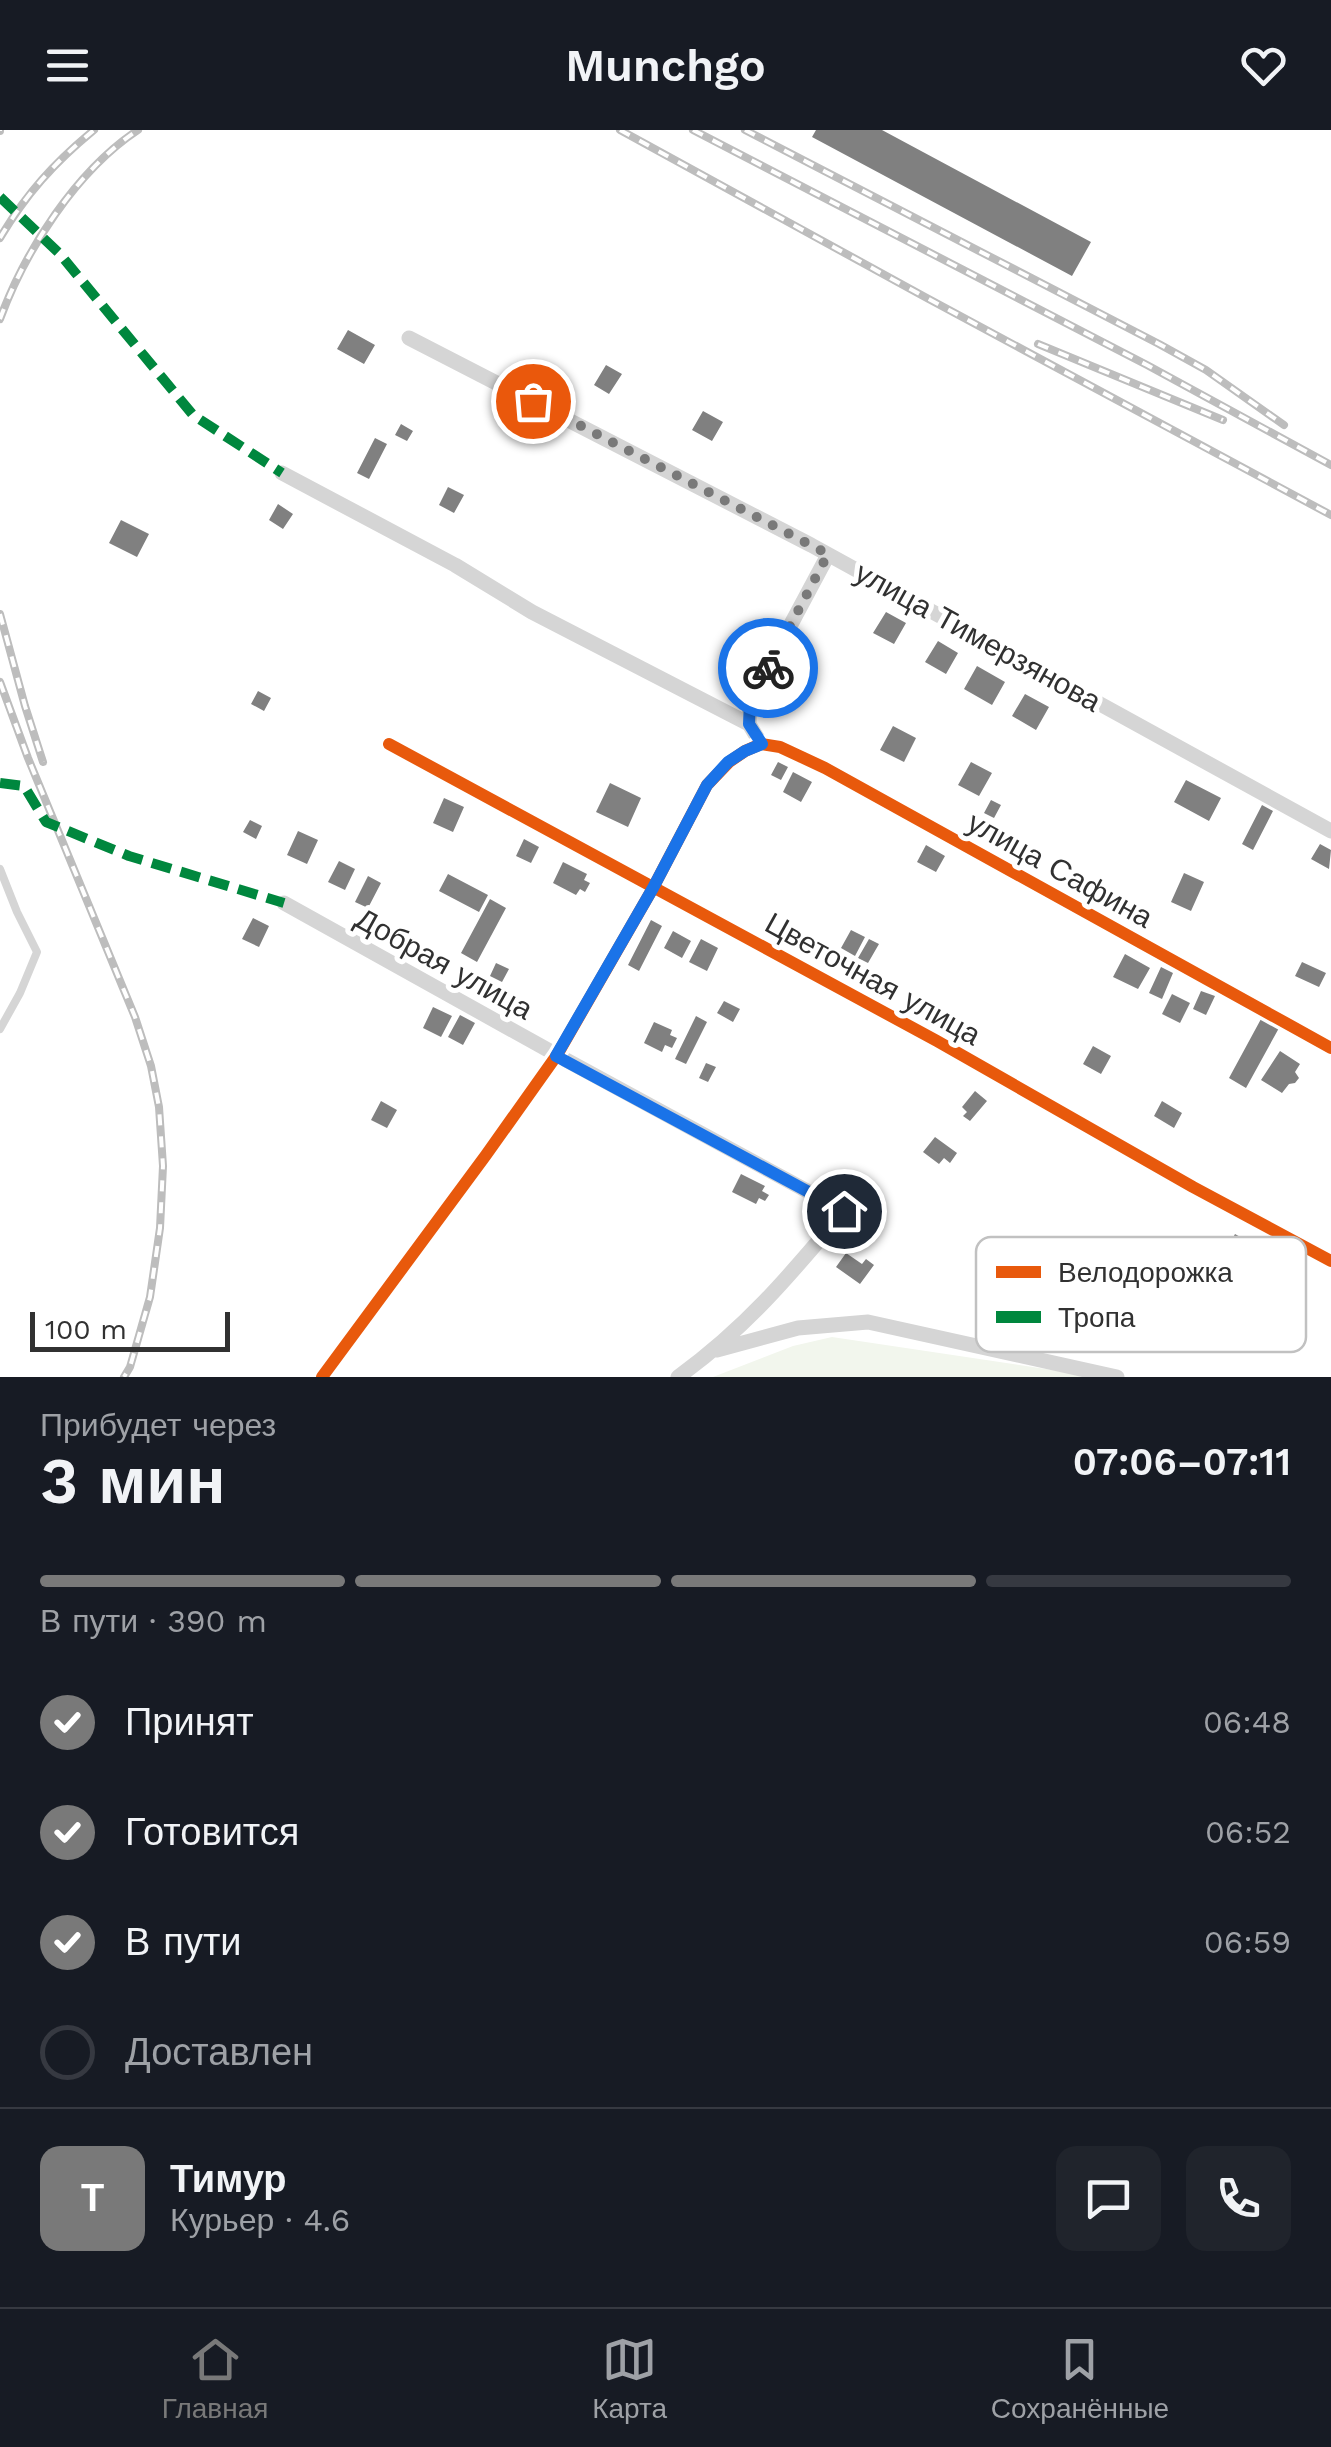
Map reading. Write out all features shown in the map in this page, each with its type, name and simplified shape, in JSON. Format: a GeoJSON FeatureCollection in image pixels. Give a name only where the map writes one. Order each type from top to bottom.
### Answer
{"type":"FeatureCollection","features":[{"type":"Feature","properties":{"kind":"street","name":"улица Тимерзянова"},"geometry":{"type":"LineString","coordinates":[[410,338],[828,554],[1331,831]]}},
{"type":"Feature","properties":{"kind":"street"},"geometry":{"type":"LineString","coordinates":[[282,473],[455,565],[532,612],[749,724],[762,744],[728,762],[707,785],[556,1056],[322,1377]]}},
{"type":"Feature","properties":{"kind":"street"},"geometry":{"type":"LineString","coordinates":[[749,724],[750,701],[828,554]]}},
{"type":"Feature","properties":{"kind":"street","name":"Цветочная улица"},"geometry":{"type":"LineString","coordinates":[[388,744],[936,1041],[1287,1237]]}},
{"type":"Feature","properties":{"kind":"street","name":"улица Сафина"},"geometry":{"type":"LineString","coordinates":[[762,744],[780,746],[825,768],[1331,1048]]}},
{"type":"Feature","properties":{"kind":"street","name":"Добрая улица"},"geometry":{"type":"LineString","coordinates":[[284,904],[844,1211],[774,1294],[714,1352]]}},
{"type":"Feature","properties":{"kind":"street","name":"Цветочная улица"},"geometry":{"type":"LineString","coordinates":[[1306,1247],[1331,1261]]}},
{"type":"Feature","properties":{"kind":"street"},"geometry":{"type":"LineString","coordinates":[[678,1377],[714,1352],[798,1328],[868,1322],[976,1346]]}},
{"type":"Feature","properties":{"kind":"street"},"geometry":{"type":"LineString","coordinates":[[1004,1352],[1117,1377]]}},
{"type":"Feature","properties":{"kind":"lane"},"geometry":{"type":"LineString","coordinates":[[0,868],[37,952],[0,1030]]}},
{"type":"Feature","properties":{"kind":"shaded area"},"geometry":{"type":"Polygon","coordinates":[[[832,1337],[1099,1377],[713,1377],[793,1346],[832,1337]]]}},
{"type":"Feature","properties":{"kind":"building"},"geometry":{"type":"Polygon","coordinates":[[[816,130],[882,130],[1091,242],[1072,276],[812,137],[816,130]]]}},
{"type":"Feature","properties":{"kind":"building"},"geometry":{"type":"Polygon","coordinates":[[[348,330],[375,345],[364,364],[337,349],[348,330]]]}},
{"type":"Feature","properties":{"kind":"building"},"geometry":{"type":"Polygon","coordinates":[[[606,365],[622,374],[609,394],[594,385],[606,365]]]}},
{"type":"Feature","properties":{"kind":"building"},"geometry":{"type":"Polygon","coordinates":[[[703,411],[723,422],[712,441],[692,430],[703,411]]]}},
{"type":"Feature","properties":{"kind":"building"},"geometry":{"type":"Polygon","coordinates":[[[401,424],[413,431],[407,441],[395,435],[401,424]]]}},
{"type":"Feature","properties":{"kind":"building"},"geometry":{"type":"Polygon","coordinates":[[[375,438],[387,444],[369,479],[357,473],[375,438]]]}},
{"type":"Feature","properties":{"kind":"building"},"geometry":{"type":"Polygon","coordinates":[[[448,487],[464,495],[454,513],[439,505],[448,487]]]}},
{"type":"Feature","properties":{"kind":"building"},"geometry":{"type":"Polygon","coordinates":[[[278,504],[293,514],[283,529],[269,520],[278,504]]]}},
{"type":"Feature","properties":{"kind":"building"},"geometry":{"type":"Polygon","coordinates":[[[121,520],[149,534],[137,557],[109,543],[121,520]]]}},
{"type":"Feature","properties":{"kind":"building"},"geometry":{"type":"Polygon","coordinates":[[[886,612],[906,623],[894,644],[873,633],[886,612]]]}},
{"type":"Feature","properties":{"kind":"building"},"geometry":{"type":"Polygon","coordinates":[[[938,641],[958,653],[946,674],[925,662],[938,641]]]}},
{"type":"Feature","properties":{"kind":"building"},"geometry":{"type":"Polygon","coordinates":[[[977,666],[1005,682],[992,705],[964,689],[977,666]]]}},
{"type":"Feature","properties":{"kind":"building"},"geometry":{"type":"Polygon","coordinates":[[[258,691],[271,698],[264,711],[251,704],[258,691]]]}},
{"type":"Feature","properties":{"kind":"building"},"geometry":{"type":"Polygon","coordinates":[[[1025,694],[1049,707],[1036,730],[1012,716],[1025,694]]]}},
{"type":"Feature","properties":{"kind":"building"},"geometry":{"type":"Polygon","coordinates":[[[893,726],[916,738],[904,762],[880,750],[893,726]]]}},
{"type":"Feature","properties":{"kind":"building"},"geometry":{"type":"Polygon","coordinates":[[[778,762],[788,767],[781,780],[771,775],[778,762]]]}},
{"type":"Feature","properties":{"kind":"building"},"geometry":{"type":"Polygon","coordinates":[[[971,762],[992,773],[979,796],[958,785],[971,762]]]}},
{"type":"Feature","properties":{"kind":"building"},"geometry":{"type":"Polygon","coordinates":[[[793,772],[812,782],[801,802],[783,792],[793,772]]]}},
{"type":"Feature","properties":{"kind":"building"},"geometry":{"type":"Polygon","coordinates":[[[1186,780],[1221,798],[1209,821],[1174,802],[1186,780]]]}},
{"type":"Feature","properties":{"kind":"building"},"geometry":{"type":"Polygon","coordinates":[[[610,783],[641,798],[628,827],[596,812],[610,783]]]}},
{"type":"Feature","properties":{"kind":"building"},"geometry":{"type":"Polygon","coordinates":[[[444,798],[464,807],[453,832],[433,823],[444,798]]]}},
{"type":"Feature","properties":{"kind":"building"},"geometry":{"type":"Polygon","coordinates":[[[991,800],[1001,805],[994,818],[984,813],[991,800]]]}},
{"type":"Feature","properties":{"kind":"building"},"geometry":{"type":"Polygon","coordinates":[[[1262,805],[1273,811],[1253,850],[1242,844],[1262,805]]]}},
{"type":"Feature","properties":{"kind":"building"},"geometry":{"type":"Polygon","coordinates":[[[250,820],[262,826],[256,839],[243,832],[250,820]]]}},
{"type":"Feature","properties":{"kind":"building"},"geometry":{"type":"Polygon","coordinates":[[[298,831],[318,840],[307,864],[287,855],[298,831]]]}},
{"type":"Feature","properties":{"kind":"building"},"geometry":{"type":"Polygon","coordinates":[[[524,839],[539,847],[531,863],[516,856],[524,839]]]}},
{"type":"Feature","properties":{"kind":"building"},"geometry":{"type":"Polygon","coordinates":[[[1320,844],[1331,850],[1329,869],[1311,859],[1320,844]]]}},
{"type":"Feature","properties":{"kind":"building"},"geometry":{"type":"Polygon","coordinates":[[[926,845],[945,856],[936,872],[917,862],[926,845]]]}},
{"type":"Feature","properties":{"kind":"building"},"geometry":{"type":"Polygon","coordinates":[[[339,861],[355,869],[345,890],[328,882],[339,861]]]}},
{"type":"Feature","properties":{"kind":"building"},"geometry":{"type":"Polygon","coordinates":[[[563,862],[587,874],[584,880],[590,883],[585,892],[580,889],[576,895],[553,883],[563,862]]]}},
{"type":"Feature","properties":{"kind":"building"},"geometry":{"type":"Polygon","coordinates":[[[1184,873],[1204,882],[1191,911],[1171,902],[1184,873]]]}},
{"type":"Feature","properties":{"kind":"building"},"geometry":{"type":"Polygon","coordinates":[[[448,874],[488,895],[479,912],[439,891],[448,874]]]}},
{"type":"Feature","properties":{"kind":"building"},"geometry":{"type":"Polygon","coordinates":[[[368,876],[381,883],[368,908],[355,902],[368,876]]]}},
{"type":"Feature","properties":{"kind":"building"},"geometry":{"type":"Polygon","coordinates":[[[490,899],[506,908],[477,962],[461,953],[490,899]]]}},
{"type":"Feature","properties":{"kind":"building"},"geometry":{"type":"Polygon","coordinates":[[[253,918],[269,926],[259,947],[242,939],[253,918]]]}},
{"type":"Feature","properties":{"kind":"building"},"geometry":{"type":"Polygon","coordinates":[[[651,920],[662,926],[639,971],[628,965],[651,920]]]}},
{"type":"Feature","properties":{"kind":"building"},"geometry":{"type":"Polygon","coordinates":[[[851,930],[865,937],[855,956],[841,948],[851,930]]]}},
{"type":"Feature","properties":{"kind":"building"},"geometry":{"type":"Polygon","coordinates":[[[673,931],[691,941],[682,958],[664,948],[673,931]]]}},
{"type":"Feature","properties":{"kind":"building"},"geometry":{"type":"Polygon","coordinates":[[[701,939],[718,948],[707,971],[689,962],[701,939]]]}},
{"type":"Feature","properties":{"kind":"building"},"geometry":{"type":"Polygon","coordinates":[[[869,939],[879,944],[868,963],[858,958],[869,939]]]}},
{"type":"Feature","properties":{"kind":"building"},"geometry":{"type":"Polygon","coordinates":[[[1125,954],[1150,968],[1138,989],[1113,977],[1125,954]]]}},
{"type":"Feature","properties":{"kind":"building"},"geometry":{"type":"Polygon","coordinates":[[[1302,962],[1326,973],[1319,987],[1295,976],[1302,962]]]}},
{"type":"Feature","properties":{"kind":"building"},"geometry":{"type":"Polygon","coordinates":[[[496,963],[509,969],[502,982],[490,976],[496,963]]]}},
{"type":"Feature","properties":{"kind":"building"},"geometry":{"type":"Polygon","coordinates":[[[1161,967],[1173,973],[1162,999],[1149,993],[1161,967]]]}},
{"type":"Feature","properties":{"kind":"building"},"geometry":{"type":"Polygon","coordinates":[[[1201,991],[1215,996],[1206,1015],[1193,1009],[1201,991]]]}},
{"type":"Feature","properties":{"kind":"building"},"geometry":{"type":"Polygon","coordinates":[[[1172,994],[1190,1003],[1180,1023],[1162,1014],[1172,994]]]}},
{"type":"Feature","properties":{"kind":"building"},"geometry":{"type":"Polygon","coordinates":[[[724,1001],[740,1009],[733,1022],[717,1013],[724,1001]]]}},
{"type":"Feature","properties":{"kind":"building"},"geometry":{"type":"Polygon","coordinates":[[[433,1007],[452,1016],[441,1037],[423,1028],[433,1007]]]}},
{"type":"Feature","properties":{"kind":"building"},"geometry":{"type":"Polygon","coordinates":[[[460,1015],[475,1023],[463,1045],[448,1037],[460,1015]]]}},
{"type":"Feature","properties":{"kind":"building"},"geometry":{"type":"Polygon","coordinates":[[[696,1016],[707,1022],[686,1064],[675,1059],[696,1016]]]}},
{"type":"Feature","properties":{"kind":"building"},"geometry":{"type":"Polygon","coordinates":[[[1261,1019],[1279,1028],[1246,1088],[1229,1078],[1261,1019]]]}},
{"type":"Feature","properties":{"kind":"building"},"geometry":{"type":"Polygon","coordinates":[[[654,1022],[672,1030],[670,1035],[677,1038],[672,1048],[665,1045],[662,1052],[644,1043],[654,1022]]]}},
{"type":"Feature","properties":{"kind":"building"},"geometry":{"type":"Polygon","coordinates":[[[1093,1046],[1111,1056],[1101,1074],[1083,1064],[1093,1046]]]}},
{"type":"Feature","properties":{"kind":"building"},"geometry":{"type":"Polygon","coordinates":[[[1280,1051],[1300,1064],[1295,1072],[1299,1078],[1282,1093],[1261,1080],[1280,1051]]]}},
{"type":"Feature","properties":{"kind":"building"},"geometry":{"type":"Polygon","coordinates":[[[706,1063],[716,1067],[708,1082],[699,1078],[706,1063]]]}},
{"type":"Feature","properties":{"kind":"building"},"geometry":{"type":"Polygon","coordinates":[[[975,1091],[987,1101],[970,1121],[963,1116],[967,1112],[962,1107],[975,1091]]]}},
{"type":"Feature","properties":{"kind":"building"},"geometry":{"type":"Polygon","coordinates":[[[381,1101],[397,1110],[387,1128],[371,1120],[381,1101]]]}},
{"type":"Feature","properties":{"kind":"building"},"geometry":{"type":"Polygon","coordinates":[[[1162,1101],[1182,1113],[1174,1128],[1154,1116],[1162,1101]]]}},
{"type":"Feature","properties":{"kind":"building"},"geometry":{"type":"Polygon","coordinates":[[[935,1137],[957,1153],[950,1163],[944,1158],[939,1164],[923,1152],[935,1137]]]}},
{"type":"Feature","properties":{"kind":"building"},"geometry":{"type":"Polygon","coordinates":[[[741,1174],[765,1186],[762,1191],[769,1195],[765,1201],[759,1198],[756,1204],[732,1192],[741,1174]]]}},
{"type":"Feature","properties":{"kind":"building"},"geometry":{"type":"Polygon","coordinates":[[[846,1253],[862,1264],[866,1259],[874,1265],[860,1284],[836,1267],[846,1253]]]}},
{"type":"Feature","properties":{"kind":"railway"},"geometry":{"type":"LineString","coordinates":[[0,238],[42,180],[94,130]]}},
{"type":"Feature","properties":{"kind":"railway"},"geometry":{"type":"LineString","coordinates":[[0,319],[23,267],[55,214],[94,167],[138,130]]}},
{"type":"Feature","properties":{"kind":"railway"},"geometry":{"type":"LineString","coordinates":[[620,130],[1331,515]]}},
{"type":"Feature","properties":{"kind":"railway"},"geometry":{"type":"LineString","coordinates":[[693,130],[1331,465]]}},
{"type":"Feature","properties":{"kind":"railway"},"geometry":{"type":"LineString","coordinates":[[745,130],[1159,344],[1206,370],[1284,425]]}},
{"type":"Feature","properties":{"kind":"railway"},"geometry":{"type":"LineString","coordinates":[[1038,344],[1223,420]]}},
{"type":"Feature","properties":{"kind":"railway"},"geometry":{"type":"LineString","coordinates":[[0,614],[43,762]]}},
{"type":"Feature","properties":{"kind":"railway"},"geometry":{"type":"LineString","coordinates":[[0,682],[135,1017],[159,1107],[163,1166],[160,1228],[150,1297],[124,1377]]}},
{"type":"Feature","properties":{"kind":"marked path"},"geometry":{"type":"LineString","coordinates":[[0,197],[59,253],[193,415],[282,473]]}},
{"type":"Feature","properties":{"kind":"marked path"},"geometry":{"type":"LineString","coordinates":[[0,783],[24,786],[46,822],[129,856],[284,903]]}},
{"type":"Feature","properties":{"kind":"cycle path"},"geometry":{"type":"LineString","coordinates":[[389,744],[937,1041],[1286,1237]]}},
{"type":"Feature","properties":{"kind":"cycle path"},"geometry":{"type":"LineString","coordinates":[[322,1377],[557,1055],[707,785],[729,762],[761,744],[780,747],[825,768],[1331,1048]]}},
{"type":"Feature","properties":{"kind":"cycle path"},"geometry":{"type":"LineString","coordinates":[[1306,1248],[1331,1261]]}},
{"type":"Feature","properties":{"kind":"way so far"},"geometry":{"type":"LineString","coordinates":[[533,401],[828,554],[768,668]]}},
{"type":"Feature","properties":{"kind":"route"},"geometry":{"type":"LineString","coordinates":[[768,668],[750,701],[749,724],[762,744],[728,762],[707,785],[556,1056],[844,1211]]}}]}
